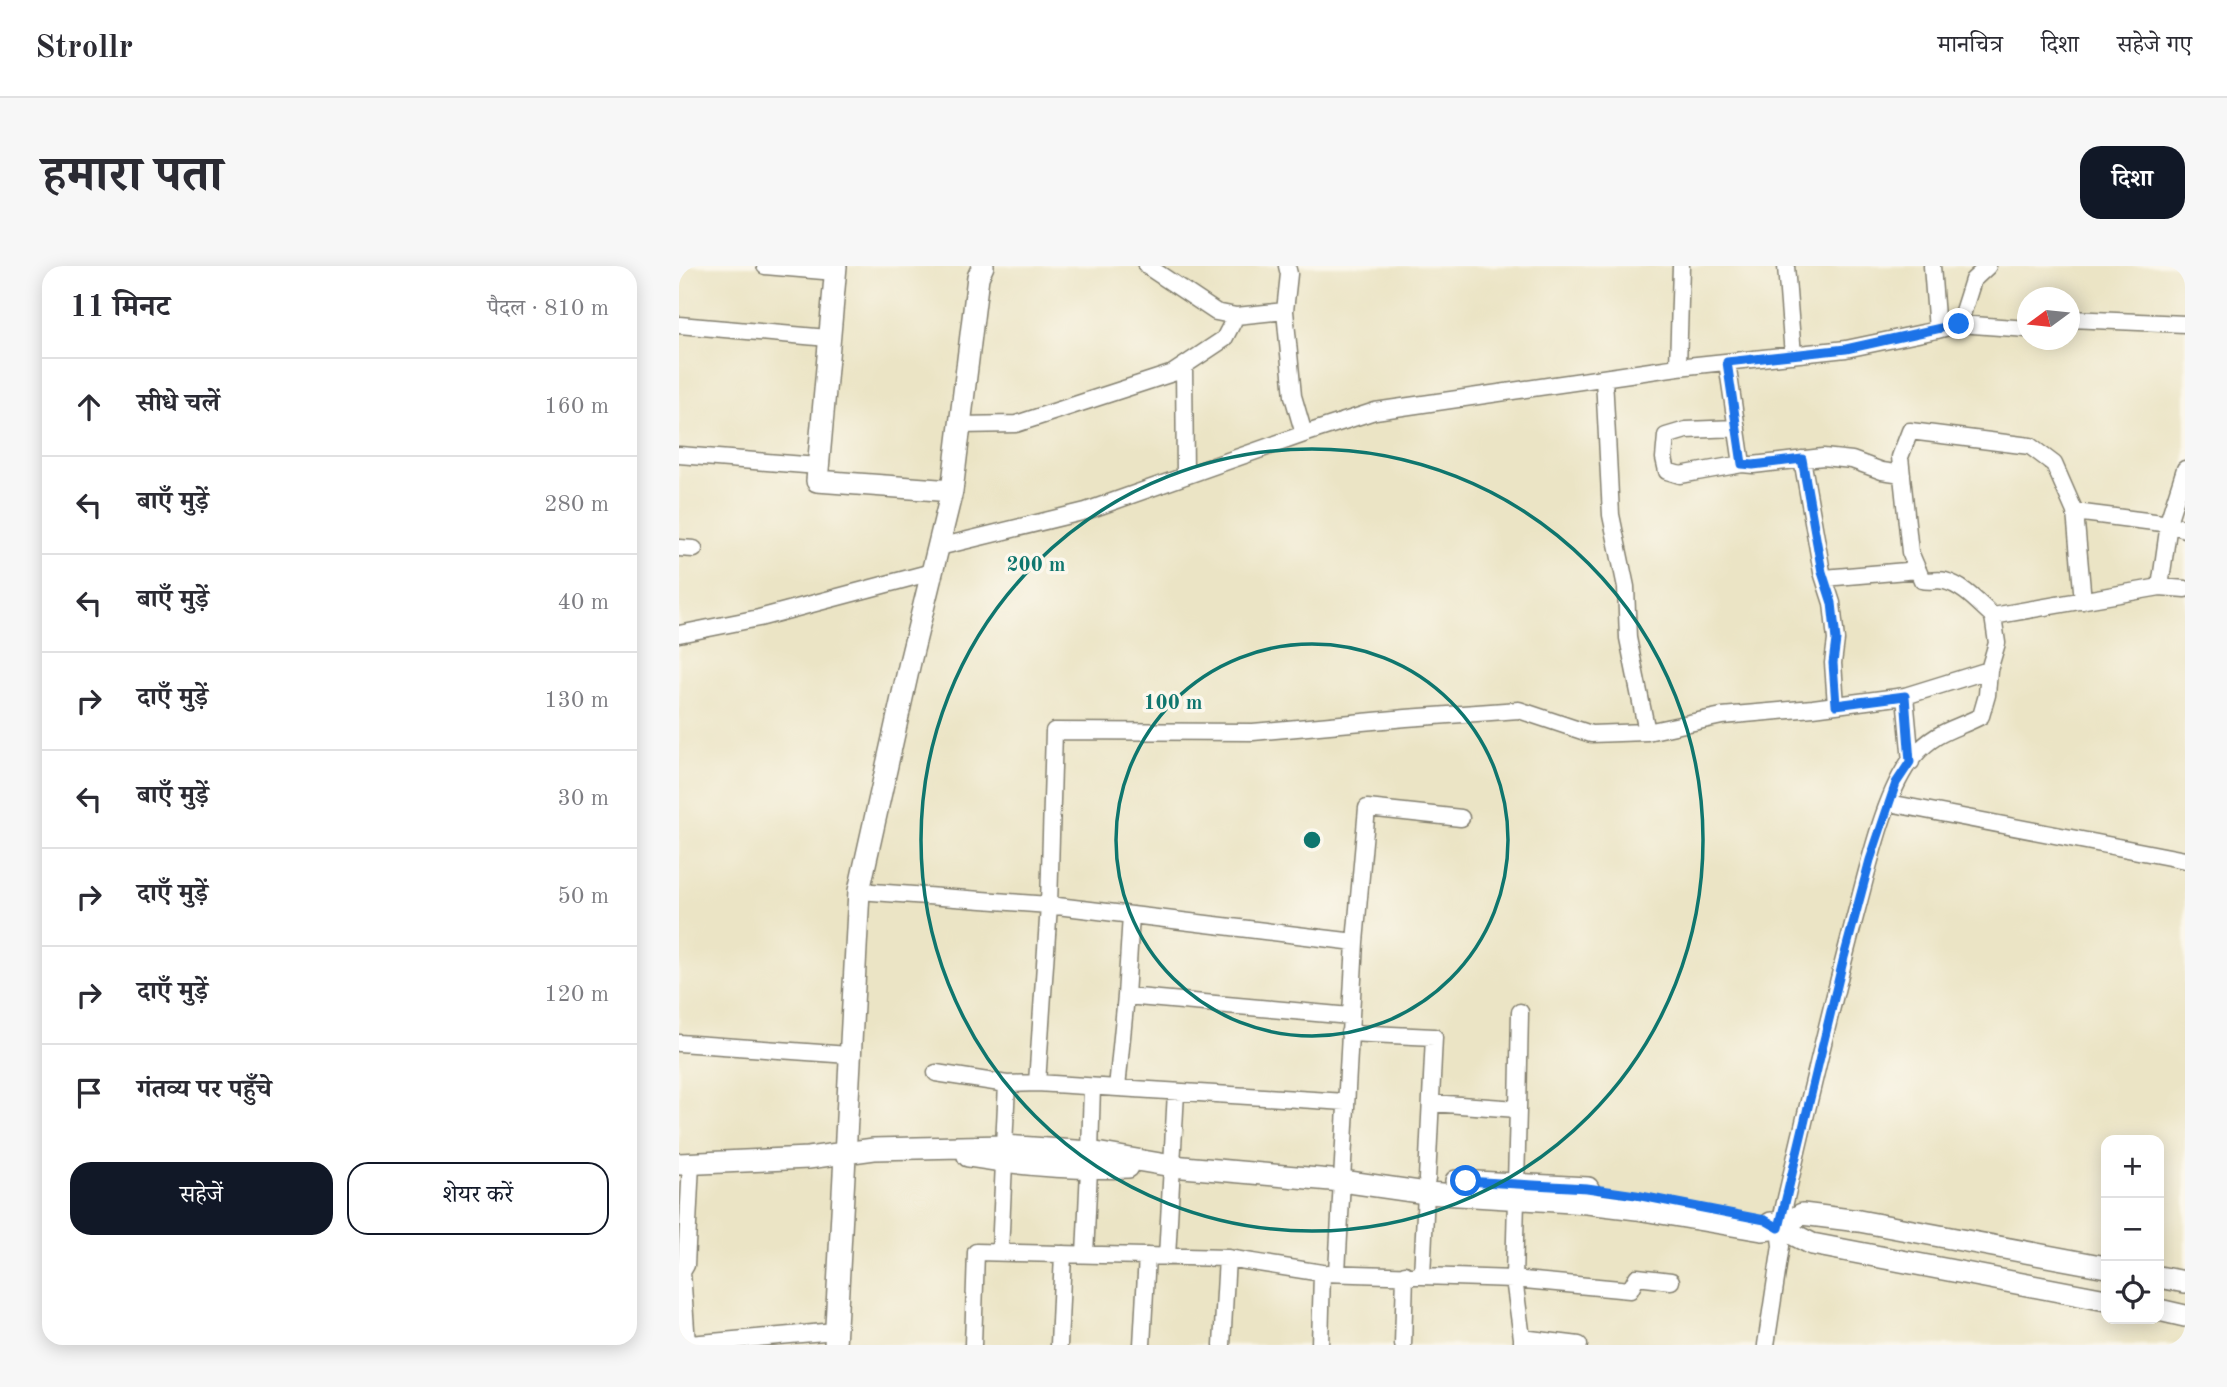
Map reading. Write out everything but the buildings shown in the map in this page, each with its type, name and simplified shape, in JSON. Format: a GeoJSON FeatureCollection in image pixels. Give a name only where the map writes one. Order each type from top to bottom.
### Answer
{"type":"FeatureCollection","features":[{"type":"Feature","properties":{"kind":"street"},"geometry":{"type":"LineString","coordinates":[[765,266],[835,269],[817,481],[952,491]]}},
{"type":"Feature","properties":{"kind":"street"},"geometry":{"type":"LineString","coordinates":[[983,266],[978,277],[952,491],[870,834],[859,891],[849,1055],[844,1153],[835,1338],[683,1344],[680,1272],[686,1265],[685,1163],[808,1158],[844,1153],[874,1149],[912,1148],[1004,1154],[1342,1181],[1516,1191],[1587,1188],[1765,1220],[1812,1244],[2101,1299]]}},
{"type":"Feature","properties":{"kind":"street"},"geometry":{"type":"LineString","coordinates":[[1147,266],[1216,312],[1236,316],[1285,311]]}},
{"type":"Feature","properties":{"kind":"street"},"geometry":{"type":"LineString","coordinates":[[1287,266],[1289,274],[1285,311],[1293,396],[1304,433]]}},
{"type":"Feature","properties":{"kind":"street"},"geometry":{"type":"LineString","coordinates":[[1678,367],[1681,266]]}},
{"type":"Feature","properties":{"kind":"street"},"geometry":{"type":"LineString","coordinates":[[1786,266],[1793,355]]}},
{"type":"Feature","properties":{"kind":"street"},"geometry":{"type":"LineString","coordinates":[[1932,266],[1937,330]]}},
{"type":"Feature","properties":{"kind":"street"},"geometry":{"type":"LineString","coordinates":[[1959,324],[1973,280],[1988,266]]}},
{"type":"Feature","properties":{"kind":"street"},"geometry":{"type":"LineString","coordinates":[[960,425],[1016,424],[1173,373],[1224,339],[1236,316]]}},
{"type":"Feature","properties":{"kind":"street"},"geometry":{"type":"LineString","coordinates":[[2080,319],[2185,324]]}},
{"type":"Feature","properties":{"kind":"street"},"geometry":{"type":"LineString","coordinates":[[939,547],[1086,511],[1304,433],[1375,411],[1678,367],[1846,349],[1959,324],[2017,328]]}},
{"type":"Feature","properties":{"kind":"street"},"geometry":{"type":"LineString","coordinates":[[679,325],[828,338]]}},
{"type":"Feature","properties":{"kind":"street"},"geometry":{"type":"LineString","coordinates":[[1727,362],[1742,464]]}},
{"type":"Feature","properties":{"kind":"street"},"geometry":{"type":"LineString","coordinates":[[1184,366],[1185,476]]}},
{"type":"Feature","properties":{"kind":"street"},"geometry":{"type":"LineString","coordinates":[[1604,378],[1611,515],[1626,587],[1628,638],[1647,732]]}},
{"type":"Feature","properties":{"kind":"street"},"geometry":{"type":"LineString","coordinates":[[1737,428],[1686,430],[1666,436],[1664,458],[1667,471],[1680,475],[1742,464],[1823,457],[1852,460],[1882,471],[1902,474]]}},
{"type":"Feature","properties":{"kind":"street"},"geometry":{"type":"LineString","coordinates":[[1766,1345],[1780,1246],[1779,1228],[1870,860],[1896,783],[1910,762],[1935,736],[1981,716],[1997,643],[1993,616],[1968,593],[1945,581],[1922,580],[1910,552],[1900,457],[1910,431],[2030,446],[2054,464],[2075,512],[2083,601]]}},
{"type":"Feature","properties":{"kind":"street"},"geometry":{"type":"LineString","coordinates":[[679,455],[818,466]]}},
{"type":"Feature","properties":{"kind":"street"},"geometry":{"type":"LineString","coordinates":[[1802,459],[1824,578],[1832,603],[1836,640],[1833,663],[1836,705]]}},
{"type":"Feature","properties":{"kind":"street"},"geometry":{"type":"LineString","coordinates":[[2160,587],[2177,526],[2174,503],[2185,469]]}},
{"type":"Feature","properties":{"kind":"street"},"geometry":{"type":"LineString","coordinates":[[2075,512],[2177,526]]}},
{"type":"Feature","properties":{"kind":"street"},"geometry":{"type":"LineString","coordinates":[[1824,578],[1918,570]]}},
{"type":"Feature","properties":{"kind":"street"},"geometry":{"type":"LineString","coordinates":[[679,634],[759,618],[932,572]]}},
{"type":"Feature","properties":{"kind":"street"},"geometry":{"type":"LineString","coordinates":[[1993,616],[2160,587],[2185,589]]}},
{"type":"Feature","properties":{"kind":"street"},"geometry":{"type":"LineString","coordinates":[[1037,1083],[1049,905],[1054,731],[1254,732],[1519,710],[1591,734],[1647,732],[1722,716],[1905,696],[1989,670]]}},
{"type":"Feature","properties":{"kind":"street"},"geometry":{"type":"LineString","coordinates":[[1905,696],[1910,762]]}},
{"type":"Feature","properties":{"kind":"street"},"geometry":{"type":"LineString","coordinates":[[1889,803],[2185,860]]}},
{"type":"Feature","properties":{"kind":"street"},"geometry":{"type":"LineString","coordinates":[[1319,1345],[1342,1181],[1350,1016],[1367,808],[1461,818]]}},
{"type":"Feature","properties":{"kind":"street"},"geometry":{"type":"LineString","coordinates":[[859,891],[1049,905],[1355,942]]}},
{"type":"Feature","properties":{"kind":"street"},"geometry":{"type":"LineString","coordinates":[[1117,1088],[1131,915]]}},
{"type":"Feature","properties":{"kind":"street"},"geometry":{"type":"LineString","coordinates":[[1126,996],[1350,1016]]}},
{"type":"Feature","properties":{"kind":"street"},"geometry":{"type":"LineString","coordinates":[[1520,1012],[1514,1279],[1522,1341],[1579,1345]]}},
{"type":"Feature","properties":{"kind":"street"},"geometry":{"type":"LineString","coordinates":[[1349,1033],[1434,1037],[1422,1276]]}},
{"type":"Feature","properties":{"kind":"street"},"geometry":{"type":"LineString","coordinates":[[679,1043],[849,1055]]}},
{"type":"Feature","properties":{"kind":"street"},"geometry":{"type":"LineString","coordinates":[[936,1073],[1007,1084],[1037,1083],[1346,1102]]}},
{"type":"Feature","properties":{"kind":"street"},"geometry":{"type":"LineString","coordinates":[[1000,1253],[1007,1084]]}},
{"type":"Feature","properties":{"kind":"street"},"geometry":{"type":"LineString","coordinates":[[1085,1255],[1092,1087]]}},
{"type":"Feature","properties":{"kind":"street"},"geometry":{"type":"LineString","coordinates":[[1167,1257],[1176,1092]]}},
{"type":"Feature","properties":{"kind":"street"},"geometry":{"type":"LineString","coordinates":[[1431,1102],[1518,1109]]}},
{"type":"Feature","properties":{"kind":"street"},"geometry":{"type":"LineString","coordinates":[[1779,1228],[1802,1213],[2101,1266]]}},
{"type":"Feature","properties":{"kind":"street"},"geometry":{"type":"LineString","coordinates":[[973,1345],[976,1252],[1227,1258],[1330,1273],[1514,1279],[1630,1290],[1637,1277],[1671,1281]]}},
{"type":"Feature","properties":{"kind":"street"},"geometry":{"type":"LineString","coordinates":[[1059,1345],[1063,1254]]}},
{"type":"Feature","properties":{"kind":"street"},"geometry":{"type":"LineString","coordinates":[[1142,1345],[1147,1256]]}},
{"type":"Feature","properties":{"kind":"street"},"geometry":{"type":"LineString","coordinates":[[1222,1345],[1227,1258]]}},
{"type":"Feature","properties":{"kind":"street"},"geometry":{"type":"LineString","coordinates":[[1403,1345],[1405,1275]]}},
{"type":"Feature","properties":{"kind":"street"},"geometry":{"type":"LineString","coordinates":[[2164,1278],[2185,1282]]}},
{"type":"Feature","properties":{"kind":"street"},"geometry":{"type":"LineString","coordinates":[[2164,1312],[2185,1316]]}},
{"type":"Feature","properties":{"kind":"route"},"geometry":{"type":"LineString","coordinates":[[1466,1181],[1587,1188],[1636,1195],[1765,1220],[1779,1228],[1870,860],[1896,783],[1910,762],[1905,696],[1836,705],[1833,663],[1836,640],[1832,603],[1822,572],[1802,459],[1742,464],[1727,362],[1846,349],[1959,324]]}}]}
